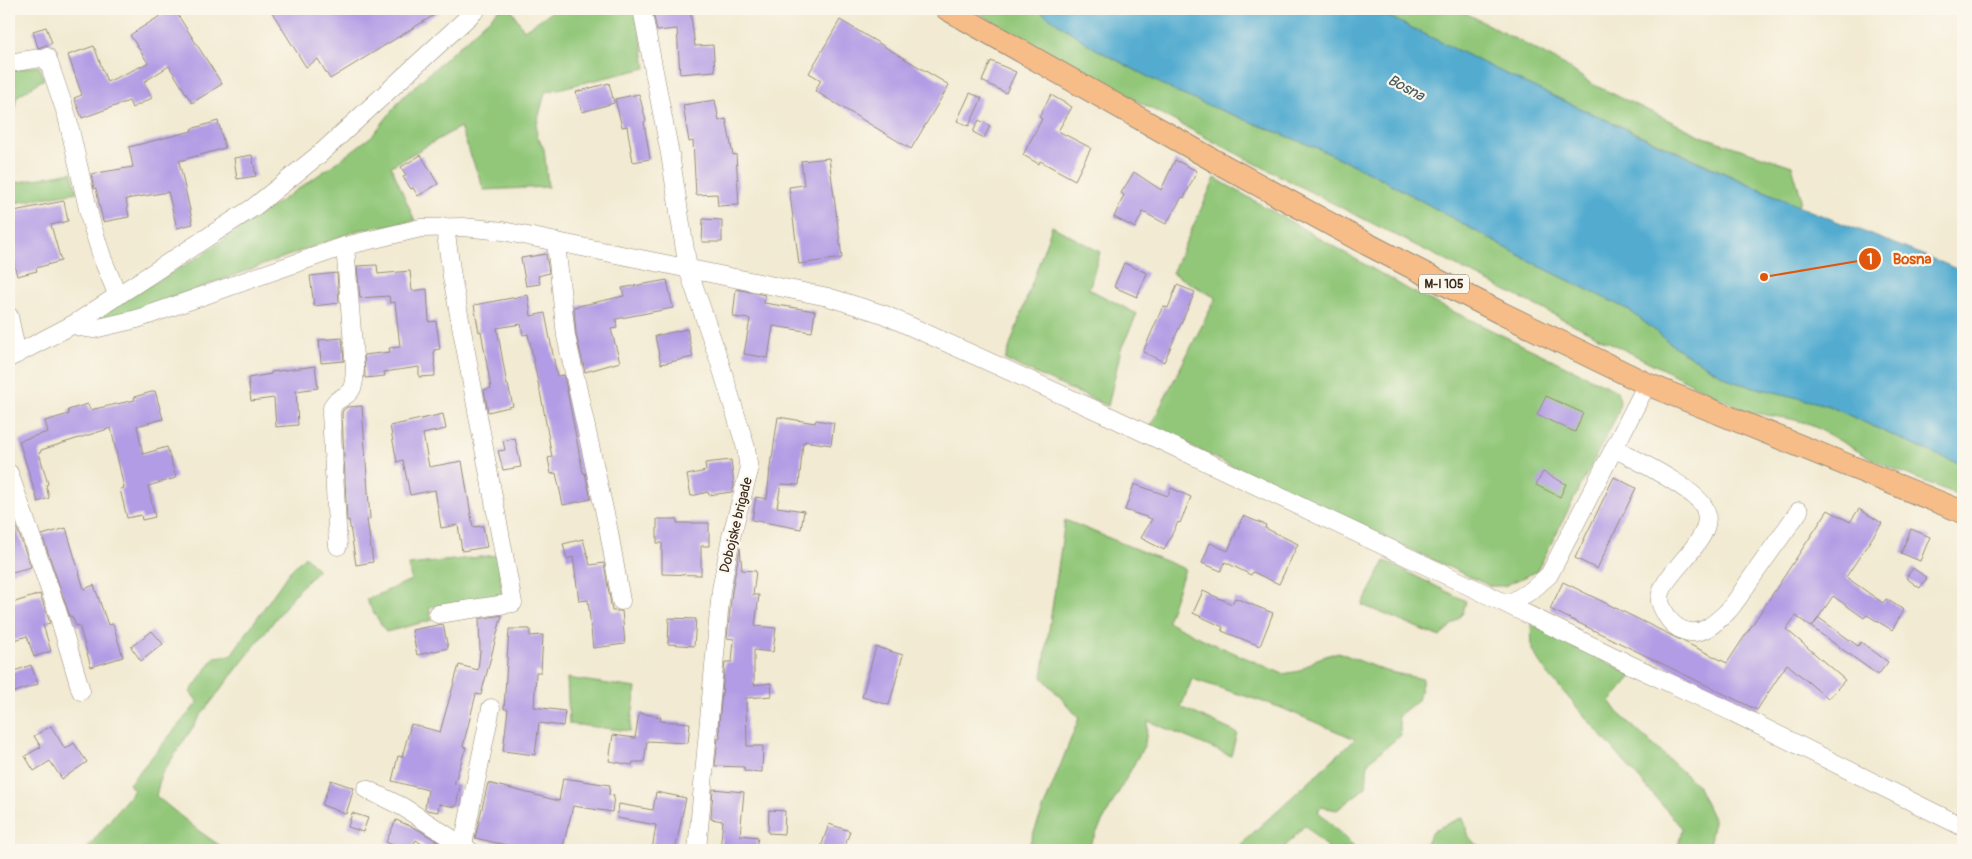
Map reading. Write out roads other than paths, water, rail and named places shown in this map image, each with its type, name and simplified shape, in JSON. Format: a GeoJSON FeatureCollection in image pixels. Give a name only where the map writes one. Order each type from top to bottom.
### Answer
{"type":"FeatureCollection","features":[{"type":"Feature","properties":{"kind":"main road","name":"M-I 105"},"geometry":{"type":"LineString","coordinates":[[947,9],[1206,156],[1367,244],[1501,313],[1647,384],[1963,512]]}},
{"type":"Feature","properties":{"kind":"street"},"geometry":{"type":"LineString","coordinates":[[9,316],[13,356],[74,324],[254,208],[291,179],[376,104],[477,9]]}},
{"type":"Feature","properties":{"kind":"street","name":"Dobojske brigade"},"geometry":{"type":"LineString","coordinates":[[642,9],[670,154],[688,269],[722,369],[746,448],[749,471],[746,488],[731,537],[721,590],[697,850]]}},
{"type":"Feature","properties":{"kind":"street"},"geometry":{"type":"LineString","coordinates":[[9,63],[47,57],[67,116],[91,222],[103,260],[118,296]]}},
{"type":"Feature","properties":{"kind":"street"},"geometry":{"type":"LineString","coordinates":[[74,324],[94,329],[137,319],[345,246],[422,228],[445,227],[503,231],[828,297],[882,314],[1111,417],[1509,604],[1963,827]]}},
{"type":"Feature","properties":{"kind":"street"},"geometry":{"type":"LineString","coordinates":[[438,614],[513,603],[452,277],[445,227]]}},
{"type":"Feature","properties":{"kind":"street"},"geometry":{"type":"LineString","coordinates":[[556,243],[566,336],[609,532],[621,601]]}},
{"type":"Feature","properties":{"kind":"street"},"geometry":{"type":"LineString","coordinates":[[338,546],[331,413],[336,400],[347,395],[351,390],[354,369],[345,246]]}},
{"type":"Feature","properties":{"kind":"street"},"geometry":{"type":"LineString","coordinates":[[1509,604],[1532,590],[1549,575],[1647,384]]}},
{"type":"Feature","properties":{"kind":"street"},"geometry":{"type":"LineString","coordinates":[[1614,448],[1690,492],[1702,503],[1706,510],[1707,522],[1702,535],[1667,582],[1660,600],[1662,609],[1669,620],[1684,631],[1701,631],[1712,626],[1727,612],[1799,511]]}},
{"type":"Feature","properties":{"kind":"street"},"geometry":{"type":"LineString","coordinates":[[9,473],[57,610],[81,691]]}},
{"type":"Feature","properties":{"kind":"street"},"geometry":{"type":"LineString","coordinates":[[366,789],[403,807],[466,848],[492,708]]}},
{"type":"Feature","properties":{"kind":"water"},"geometry":{"type":"Polygon","coordinates":[[[1037,9],[1373,9],[1518,80],[1683,155],[1798,206],[1963,271],[1963,465],[1911,444],[1827,405],[1734,382],[1678,349],[1629,310],[1537,265],[1373,174],[1317,148],[1180,94],[1094,48],[1037,9]]]}},
{"type":"Feature","properties":{"kind":"place","name":"Bosna"},"geometry":{"type":"Point","coordinates":[1764,277]}}]}
